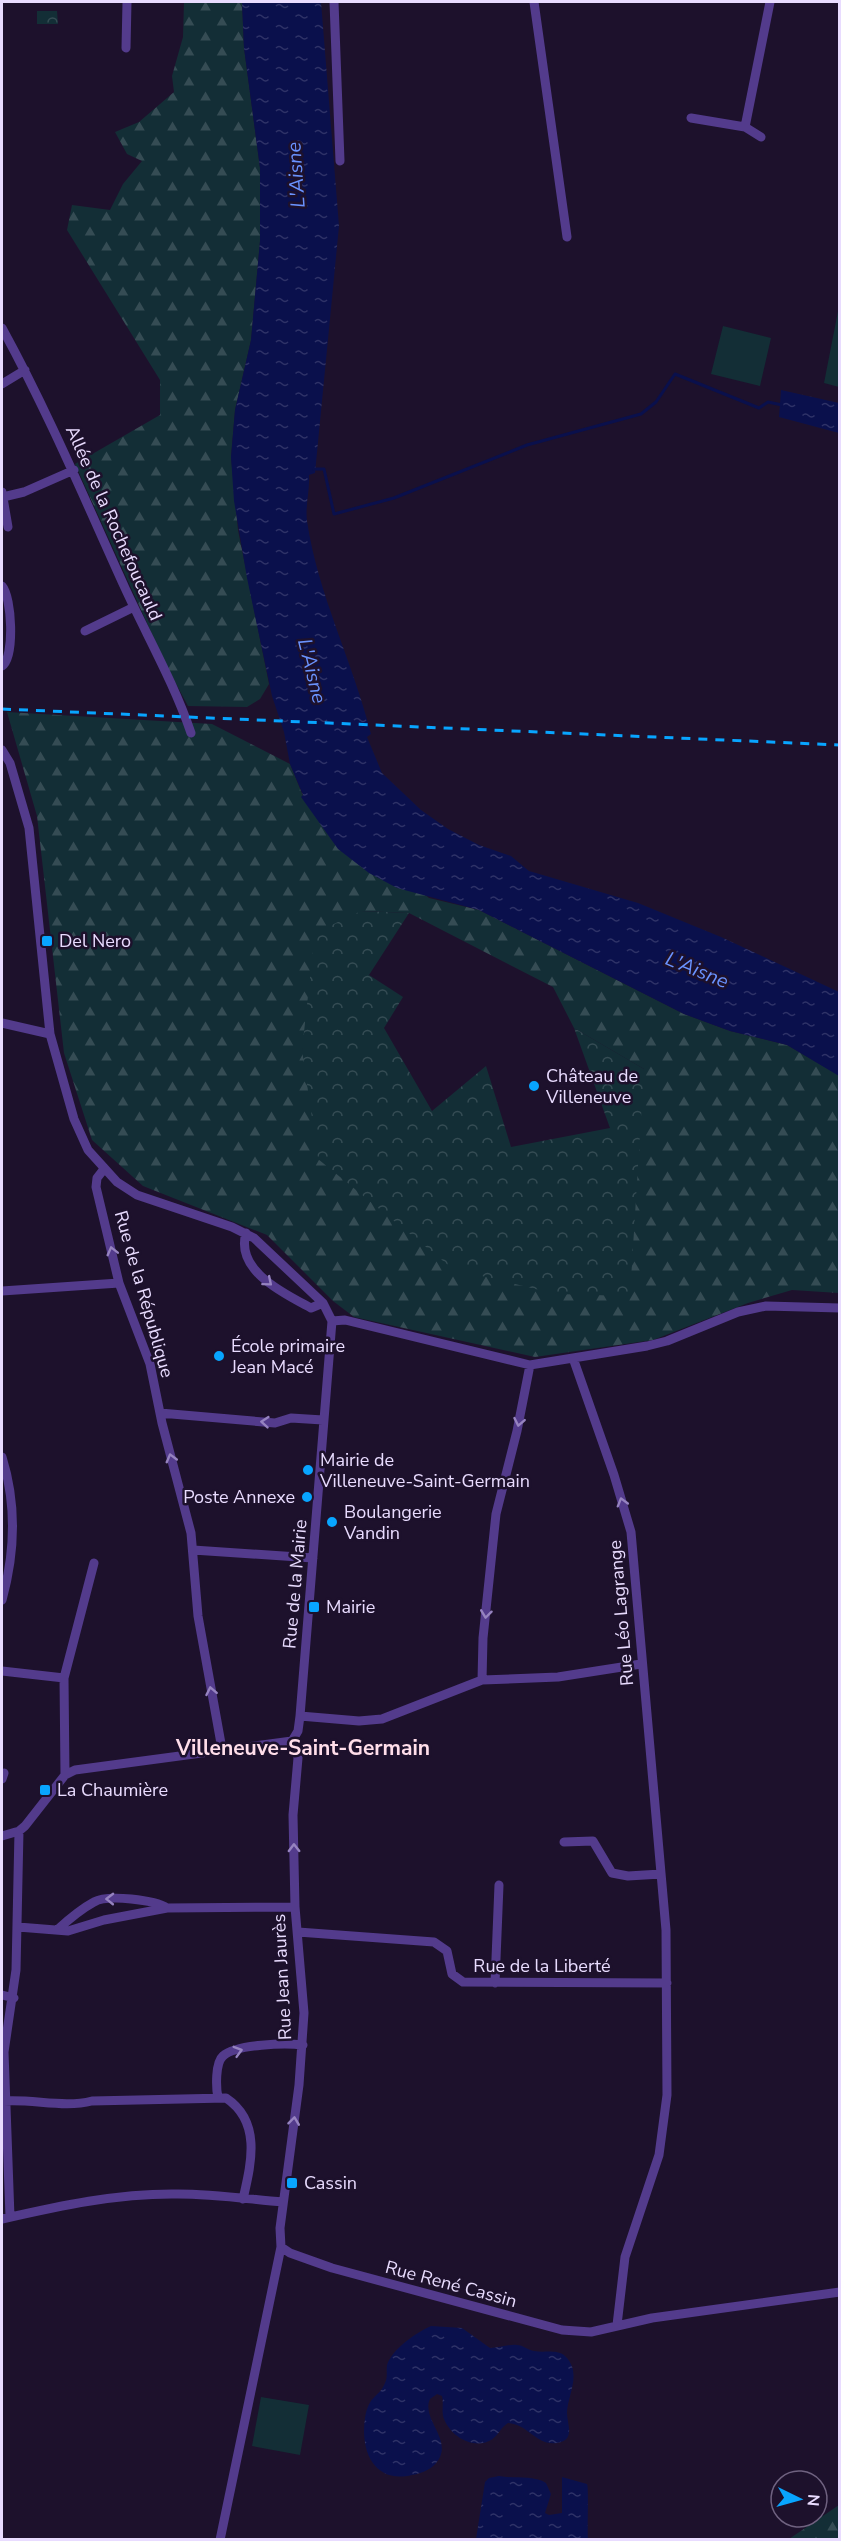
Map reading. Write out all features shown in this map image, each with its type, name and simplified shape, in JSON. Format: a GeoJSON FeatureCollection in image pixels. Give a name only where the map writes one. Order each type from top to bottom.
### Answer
{"type":"FeatureCollection","features":[{"type":"Feature","properties":{"kind":"street"},"geometry":{"type":"LineString","coordinates":[[126,48],[127,2]]}},
{"type":"Feature","properties":{"kind":"street"},"geometry":{"type":"LineString","coordinates":[[334,2],[340,161]]}},
{"type":"Feature","properties":{"kind":"street"},"geometry":{"type":"LineString","coordinates":[[534,2],[567,237]]}},
{"type":"Feature","properties":{"kind":"street"},"geometry":{"type":"LineString","coordinates":[[745,128],[770,2]]}},
{"type":"Feature","properties":{"kind":"street"},"geometry":{"type":"LineString","coordinates":[[691,118],[745,128],[761,137]]}},
{"type":"Feature","properties":{"kind":"street","name":"Allée de la Rochefoucauld"},"geometry":{"type":"LineString","coordinates":[[2,328],[74,471],[134,607],[178,697],[191,734]]}},
{"type":"Feature","properties":{"kind":"street"},"geometry":{"type":"LineString","coordinates":[[2,384],[25,370]]}},
{"type":"Feature","properties":{"kind":"street"},"geometry":{"type":"LineString","coordinates":[[8,528],[2,494],[24,492],[74,471]]}},
{"type":"Feature","properties":{"kind":"street"},"geometry":{"type":"LineString","coordinates":[[2,586],[8,596],[10,637],[9,657],[2,666]]}},
{"type":"Feature","properties":{"kind":"street"},"geometry":{"type":"LineString","coordinates":[[86,631],[134,607]]}},
{"type":"Feature","properties":{"kind":"street"},"geometry":{"type":"LineString","coordinates":[[2,750],[10,763],[29,828],[50,1034],[74,1119],[88,1150],[104,1169],[137,1195],[246,1233],[267,1248],[321,1305],[332,1321],[345,1320],[530,1365],[667,1341],[738,1312],[766,1306],[840,1308]]}},
{"type":"Feature","properties":{"kind":"street"},"geometry":{"type":"LineString","coordinates":[[2,1023],[50,1034]]}},
{"type":"Feature","properties":{"kind":"street","name":"Rue de la République"},"geometry":{"type":"LineString","coordinates":[[104,1169],[96,1183],[119,1283],[150,1364],[160,1413],[191,1533],[198,1616],[222,1749]]}},
{"type":"Feature","properties":{"kind":"street"},"geometry":{"type":"LineString","coordinates":[[246,1233],[243,1243],[255,1270],[281,1291],[311,1308],[321,1305]]}},
{"type":"Feature","properties":{"kind":"street"},"geometry":{"type":"LineString","coordinates":[[2,1291],[119,1283]]}},
{"type":"Feature","properties":{"kind":"street","name":"Rue de la Mairie"},"geometry":{"type":"LineString","coordinates":[[292,1741],[298,1731],[300,1716],[332,1321]]}},
{"type":"Feature","properties":{"kind":"street","name":"Rue Léo Lagrange"},"geometry":{"type":"LineString","coordinates":[[573,1358],[614,1475],[631,1532],[666,1930],[666,2095],[659,2155],[625,2257],[617,2325]]}},
{"type":"Feature","properties":{"kind":"street"},"geometry":{"type":"LineString","coordinates":[[482,1680],[483,1638],[496,1514],[530,1365]]}},
{"type":"Feature","properties":{"kind":"street"},"geometry":{"type":"LineString","coordinates":[[160,1413],[275,1423],[291,1418],[323,1420]]}},
{"type":"Feature","properties":{"kind":"street"},"geometry":{"type":"LineString","coordinates":[[2,1457],[14,1522],[14,1544],[2,1600]]}},
{"type":"Feature","properties":{"kind":"street"},"geometry":{"type":"LineString","coordinates":[[193,1550],[312,1558]]}},
{"type":"Feature","properties":{"kind":"street"},"geometry":{"type":"LineString","coordinates":[[64,1775],[64,1678],[94,1563]]}},
{"type":"Feature","properties":{"kind":"street"},"geometry":{"type":"LineString","coordinates":[[300,1716],[359,1721],[382,1719],[482,1680],[558,1677],[641,1664]]}},
{"type":"Feature","properties":{"kind":"street"},"geometry":{"type":"LineString","coordinates":[[2,1671],[64,1678]]}},
{"type":"Feature","properties":{"kind":"street"},"geometry":{"type":"LineString","coordinates":[[2,1836],[19,1831],[64,1775],[102,1764],[292,1741]]}},
{"type":"Feature","properties":{"kind":"street","name":"Rue Jean Jaurès"},"geometry":{"type":"LineString","coordinates":[[220,2540],[231,2482],[253,2391],[277,2256],[281,2247],[283,2202],[303,2045],[304,2013],[297,1950],[293,1815],[298,1758],[292,1741]]}},
{"type":"Feature","properties":{"kind":"street"},"geometry":{"type":"LineString","coordinates":[[19,1831],[18,1927],[14,1998],[4,2052],[6,2218],[90,2200],[148,2195],[178,2194],[283,2202]]}},
{"type":"Feature","properties":{"kind":"street"},"geometry":{"type":"LineString","coordinates":[[564,1842],[592,1841],[608,1868],[619,1875],[661,1874]]}},
{"type":"Feature","properties":{"kind":"street"},"geometry":{"type":"LineString","coordinates":[[495,1983],[499,1885]]}},
{"type":"Feature","properties":{"kind":"street"},"geometry":{"type":"LineString","coordinates":[[57,1930],[100,1899],[138,1900],[159,1903],[167,1908]]}},
{"type":"Feature","properties":{"kind":"street"},"geometry":{"type":"LineString","coordinates":[[90,1905],[104,1920]]}},
{"type":"Feature","properties":{"kind":"street"},"geometry":{"type":"LineString","coordinates":[[18,1927],[68,1931],[104,1920],[167,1908],[295,1906]]}},
{"type":"Feature","properties":{"kind":"street","name":"Rue de la Liberté"},"geometry":{"type":"LineString","coordinates":[[298,1932],[434,1942],[447,1951],[448,1964],[457,1979],[495,1983],[667,1983]]}},
{"type":"Feature","properties":{"kind":"street"},"geometry":{"type":"LineString","coordinates":[[2,1995],[14,1998]]}},
{"type":"Feature","properties":{"kind":"street"},"geometry":{"type":"LineString","coordinates":[[218,2098],[220,2063],[225,2055],[255,2046],[303,2045]]}},
{"type":"Feature","properties":{"kind":"street"},"geometry":{"type":"LineString","coordinates":[[4,2101],[45,2101],[73,2105],[92,2101],[218,2098],[231,2102],[243,2118],[252,2139],[253,2151],[243,2199]]}},
{"type":"Feature","properties":{"kind":"street","name":"Rue René Cassin"},"geometry":{"type":"LineString","coordinates":[[281,2247],[290,2253],[342,2271],[562,2330],[591,2332],[617,2325],[840,2292]]}},
{"type":"Feature","properties":{"kind":"green space"},"geometry":{"type":"Polygon","coordinates":[[[184,2],[242,2],[244,48],[260,168],[260,241],[251,340],[235,410],[231,457],[238,530],[269,684],[260,699],[247,707],[188,706],[166,665],[75,464],[160,415],[160,380],[67,230],[72,205],[110,210],[123,184],[142,161],[127,154],[115,132],[139,122],[174,92],[172,76],[183,37],[184,2]]]}},
{"type":"Feature","properties":{"kind":"green space"},"geometry":{"type":"Polygon","coordinates":[[[37,11],[57,11],[58,24],[37,24],[37,11]]]}},
{"type":"Feature","properties":{"kind":"green space"},"geometry":{"type":"Polygon","coordinates":[[[840,306],[839,387],[824,383],[840,306]]]}},
{"type":"Feature","properties":{"kind":"green space"},"geometry":{"type":"Polygon","coordinates":[[[723,326],[771,338],[760,386],[711,374],[723,326]]]}},
{"type":"Feature","properties":{"kind":"green space"},"geometry":{"type":"Polygon","coordinates":[[[7,712],[212,724],[290,764],[303,796],[429,898],[479,910],[684,1014],[730,1031],[787,1045],[835,1073],[840,1076],[839,1293],[792,1290],[748,1303],[653,1340],[535,1357],[354,1317],[333,1301],[267,1235],[143,1186],[92,1140],[64,1053],[37,816],[7,712]],[[361,911],[302,1050],[556,1294],[644,1069],[574,1028],[553,987],[409,913],[361,911]]]}},
{"type":"Feature","properties":{"kind":"green space"},"geometry":{"type":"Polygon","coordinates":[[[361,911],[409,913],[369,975],[403,997],[384,1028],[432,1111],[486,1066],[511,1147],[610,1128],[574,1028],[644,1069],[630,1296],[556,1294],[453,1269],[318,1159],[302,1050],[315,933],[361,911]]]}},
{"type":"Feature","properties":{"kind":"green space"},"geometry":{"type":"Polygon","coordinates":[[[261,2397],[309,2405],[300,2455],[252,2446],[261,2397]]]}},
{"type":"Feature","properties":{"kind":"green space"},"geometry":{"type":"Polygon","coordinates":[[[839,2505],[839,2539],[789,2539],[804,2529],[829,2529],[829,2512],[839,2505]]]}},
{"type":"Feature","properties":{"kind":"water","name":"L'Aisne"},"geometry":{"type":"Polygon","coordinates":[[[242,2],[321,2],[339,226],[315,473],[309,475],[307,521],[327,602],[364,707],[371,734],[367,737],[382,773],[421,810],[448,829],[479,845],[511,856],[529,871],[638,903],[721,937],[839,992],[839,1076],[787,1045],[730,1031],[684,1014],[479,910],[397,888],[369,873],[338,849],[301,797],[303,795],[290,764],[284,732],[272,696],[247,578],[234,501],[231,457],[235,410],[251,340],[260,241],[260,168],[244,48],[242,2]]]}},
{"type":"Feature","properties":{"kind":"water"},"geometry":{"type":"Polygon","coordinates":[[[781,390],[839,403],[839,433],[779,417],[781,390]]]}},
{"type":"Feature","properties":{"kind":"water"},"geometry":{"type":"Polygon","coordinates":[[[431,2326],[462,2328],[490,2348],[519,2345],[534,2351],[554,2352],[565,2356],[573,2370],[574,2377],[567,2413],[569,2435],[567,2439],[550,2443],[515,2424],[508,2423],[496,2436],[484,2443],[464,2440],[447,2425],[443,2416],[442,2396],[437,2394],[430,2399],[428,2406],[441,2443],[442,2451],[437,2462],[427,2470],[412,2475],[388,2475],[379,2470],[372,2462],[365,2442],[367,2410],[385,2383],[387,2365],[394,2353],[412,2337],[431,2326]]]}},
{"type":"Feature","properties":{"kind":"water"},"geometry":{"type":"Polygon","coordinates":[[[499,2476],[530,2478],[546,2483],[551,2494],[545,2513],[549,2515],[562,2513],[562,2477],[587,2484],[588,2539],[476,2539],[485,2482],[489,2478],[499,2476]]]}},
{"type":"Feature","properties":{"kind":"waterway"},"geometry":{"type":"LineString","coordinates":[[314,469],[324,469],[334,514],[394,498],[527,445],[641,414],[656,402],[675,374],[759,408],[768,402],[782,405]]}},
{"type":"Feature","properties":{"kind":"railway"},"geometry":{"type":"LineString","coordinates":[[2,709],[840,745]]}},
{"type":"Feature","properties":{"kind":"place","name":"Del Nero"},"geometry":{"type":"Point","coordinates":[47,941]}},
{"type":"Feature","properties":{"kind":"place","name":"Château de Villeneuve"},"geometry":{"type":"Point","coordinates":[534,1086]}},
{"type":"Feature","properties":{"kind":"place","name":"École primaire Jean Macé"},"geometry":{"type":"Point","coordinates":[219,1356]}},
{"type":"Feature","properties":{"kind":"place","name":"Mairie de Villeneuve-Saint-Germain"},"geometry":{"type":"Point","coordinates":[308,1470]}},
{"type":"Feature","properties":{"kind":"place","name":"Poste Annexe"},"geometry":{"type":"Point","coordinates":[307,1497]}},
{"type":"Feature","properties":{"kind":"place","name":"Boulangerie Vandin"},"geometry":{"type":"Point","coordinates":[332,1522]}},
{"type":"Feature","properties":{"kind":"place","name":"Mairie"},"geometry":{"type":"Point","coordinates":[314,1607]}},
{"type":"Feature","properties":{"kind":"place","name":"La Chaumière"},"geometry":{"type":"Point","coordinates":[45,1790]}},
{"type":"Feature","properties":{"kind":"place","name":"Cassin"},"geometry":{"type":"Point","coordinates":[292,2183]}},
{"type":"Feature","properties":{"kind":"district","name":"Villeneuve-Saint-Germain"},"geometry":{"type":"Point","coordinates":[303,1748]}}]}
